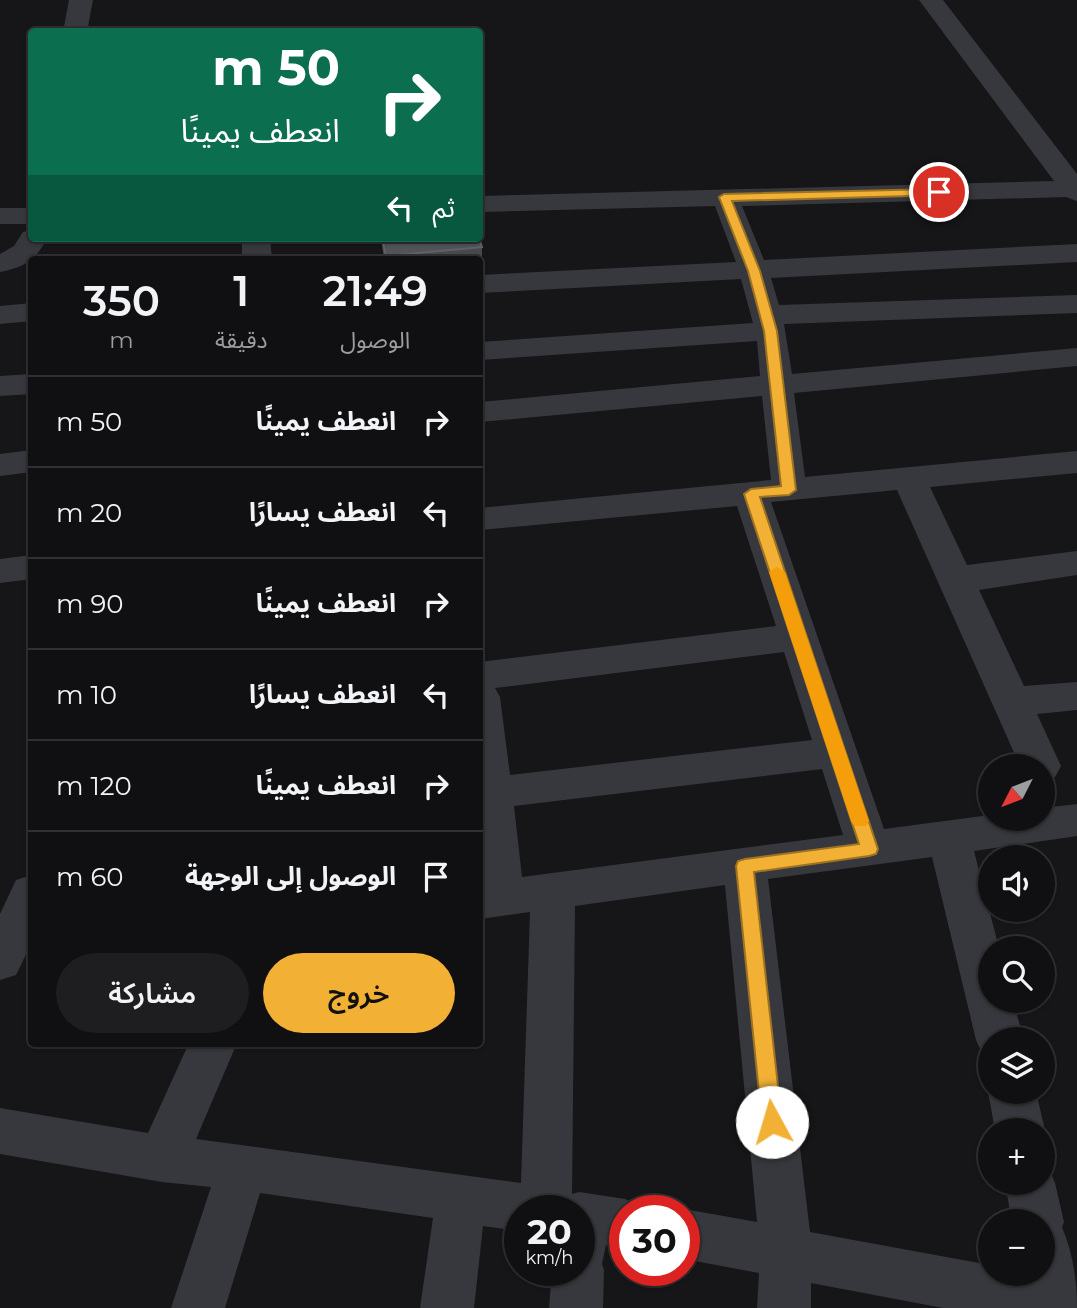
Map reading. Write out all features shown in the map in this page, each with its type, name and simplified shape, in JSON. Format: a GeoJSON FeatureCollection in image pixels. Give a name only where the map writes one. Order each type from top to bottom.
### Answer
{"type":"FeatureCollection","features":[{"type":"Feature","properties":{"kind":"street"},"geometry":{"type":"LineString","coordinates":[[76,28],[81,0]]}},
{"type":"Feature","properties":{"kind":"street"},"geometry":{"type":"LineString","coordinates":[[931,0],[1075,191]]}},
{"type":"Feature","properties":{"kind":"street"},"geometry":{"type":"LineString","coordinates":[[483,204],[1075,191]]}},
{"type":"Feature","properties":{"kind":"street"},"geometry":{"type":"LineString","coordinates":[[724,197],[754,271],[768,323],[789,490]]}},
{"type":"Feature","properties":{"kind":"street"},"geometry":{"type":"LineString","coordinates":[[0,216],[28,216]]}},
{"type":"Feature","properties":{"kind":"street"},"geometry":{"type":"LineString","coordinates":[[0,263],[26,254],[31,242]]}},
{"type":"Feature","properties":{"kind":"street"},"geometry":{"type":"LineString","coordinates":[[483,284],[1077,253]]}},
{"type":"Feature","properties":{"kind":"street"},"geometry":{"type":"LineString","coordinates":[[483,351],[768,323],[1077,304]]}},
{"type":"Feature","properties":{"kind":"street"},"geometry":{"type":"LineString","coordinates":[[0,315],[28,312]]}},
{"type":"Feature","properties":{"kind":"street"},"geometry":{"type":"LineString","coordinates":[[483,412],[778,387],[1077,357]]}},
{"type":"Feature","properties":{"kind":"street"},"geometry":{"type":"LineString","coordinates":[[0,386],[28,384]]}},
{"type":"Feature","properties":{"kind":"street"},"geometry":{"type":"LineString","coordinates":[[0,465],[28,462]]}},
{"type":"Feature","properties":{"kind":"street"},"geometry":{"type":"LineString","coordinates":[[483,519],[1077,463]]}},
{"type":"Feature","properties":{"kind":"street"},"geometry":{"type":"LineString","coordinates":[[909,479],[1035,754]]}},
{"type":"Feature","properties":{"kind":"street"},"geometry":{"type":"LineString","coordinates":[[751,494],[869,849]]}},
{"type":"Feature","properties":{"kind":"street"},"geometry":{"type":"LineString","coordinates":[[953,573],[968,579],[1077,563]]}},
{"type":"Feature","properties":{"kind":"street"},"geometry":{"type":"LineString","coordinates":[[0,571],[28,568]]}},
{"type":"Feature","properties":{"kind":"street"},"geometry":{"type":"LineString","coordinates":[[483,676],[799,637]]}},
{"type":"Feature","properties":{"kind":"street"},"geometry":{"type":"LineString","coordinates":[[1011,702],[1077,696]]}},
{"type":"Feature","properties":{"kind":"street"},"geometry":{"type":"LineString","coordinates":[[483,723],[491,793],[491,899],[1071,821],[1055,793]]}},
{"type":"Feature","properties":{"kind":"street"},"geometry":{"type":"LineString","coordinates":[[491,793],[837,752]]}},
{"type":"Feature","properties":{"kind":"street"},"geometry":{"type":"LineString","coordinates":[[949,839],[997,1027]]}},
{"type":"Feature","properties":{"kind":"street"},"geometry":{"type":"LineString","coordinates":[[745,866],[786,1251],[784,1308]]}},
{"type":"Feature","properties":{"kind":"street"},"geometry":{"type":"LineString","coordinates":[[553,891],[575,1195]]}},
{"type":"Feature","properties":{"kind":"street"},"geometry":{"type":"LineString","coordinates":[[0,961],[28,902]]}},
{"type":"Feature","properties":{"kind":"street"},"geometry":{"type":"LineString","coordinates":[[162,1159],[211,1047]]}},
{"type":"Feature","properties":{"kind":"street"},"geometry":{"type":"LineString","coordinates":[[0,1131],[162,1159],[243,1167],[504,1208]]}},
{"type":"Feature","properties":{"kind":"street"},"geometry":{"type":"LineString","coordinates":[[198,1308],[243,1167]]}},
{"type":"Feature","properties":{"kind":"street"},"geometry":{"type":"LineString","coordinates":[[447,1308],[461,1199]]}},
{"type":"Feature","properties":{"kind":"street"},"geometry":{"type":"LineString","coordinates":[[700,1237],[1062,1306],[1055,1284]]}},
{"type":"Feature","properties":{"kind":"street"},"geometry":{"type":"LineString","coordinates":[[576,1308],[577,1286]]}},
{"type":"Feature","properties":{"kind":"building"},"geometry":{"type":"Polygon","coordinates":[[[383,242],[480,242],[482,247],[386,256],[383,242]]]}},
{"type":"Feature","properties":{"kind":"slow traffic"},"geometry":{"type":"LineString","coordinates":[[777,572],[860,821]]}},
{"type":"Feature","properties":{"kind":"route"},"geometry":{"type":"LineString","coordinates":[[772,1122],[745,866],[869,849],[751,494],[789,490],[771,331],[754,271],[724,197],[939,192]]}}]}
